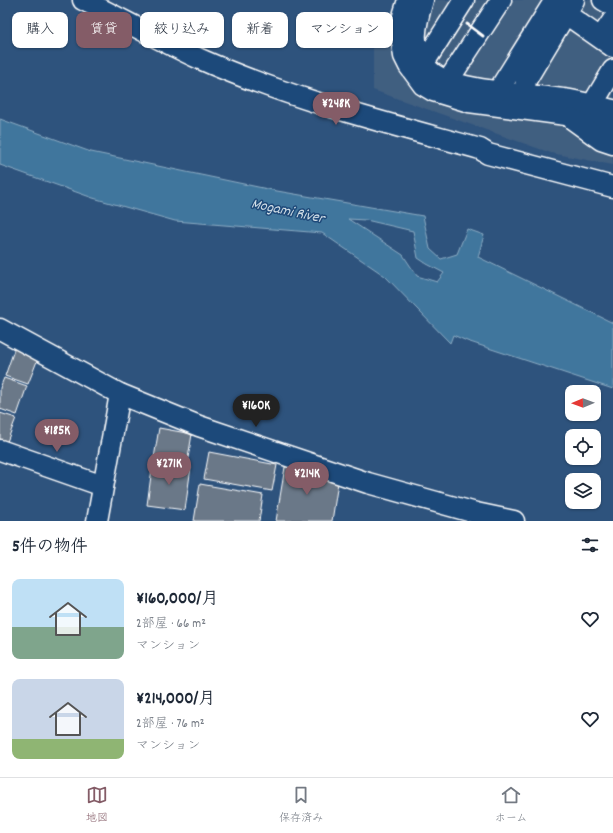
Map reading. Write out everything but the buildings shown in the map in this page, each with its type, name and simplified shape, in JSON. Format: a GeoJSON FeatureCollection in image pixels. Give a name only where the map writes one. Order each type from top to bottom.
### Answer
{"type":"FeatureCollection","features":[{"type":"Feature","properties":{"kind":"street"},"geometry":{"type":"LineString","coordinates":[[84,0],[200,58],[263,84],[343,111],[480,149],[488,154],[613,187]]}},
{"type":"Feature","properties":{"kind":"street"},"geometry":{"type":"LineString","coordinates":[[408,0],[401,27],[404,56],[409,66],[423,85],[432,91],[469,102],[566,115],[613,125]]}},
{"type":"Feature","properties":{"kind":"street"},"geometry":{"type":"LineString","coordinates":[[414,0],[408,17],[406,36],[407,44],[414,64],[429,81],[438,86],[470,96],[565,106],[613,118]]}},
{"type":"Feature","properties":{"kind":"street"},"geometry":{"type":"LineString","coordinates":[[423,0],[416,28],[415,44],[436,74],[472,88],[565,99],[613,110]]}},
{"type":"Feature","properties":{"kind":"street"},"geometry":{"type":"LineString","coordinates":[[436,74],[488,0]]}},
{"type":"Feature","properties":{"kind":"street"},"geometry":{"type":"LineString","coordinates":[[436,74],[501,0]]}},
{"type":"Feature","properties":{"kind":"street"},"geometry":{"type":"LineString","coordinates":[[603,0],[613,6]]}},
{"type":"Feature","properties":{"kind":"street"},"geometry":{"type":"LineString","coordinates":[[436,74],[457,2]]}},
{"type":"Feature","properties":{"kind":"street"},"geometry":{"type":"LineString","coordinates":[[510,92],[561,5],[611,36]]}},
{"type":"Feature","properties":{"kind":"street"},"geometry":{"type":"LineString","coordinates":[[592,105],[610,81]]}},
{"type":"Feature","properties":{"kind":"street"},"geometry":{"type":"LineString","coordinates":[[566,115],[602,140],[613,144]]}},
{"type":"Feature","properties":{"kind":"street"},"geometry":{"type":"LineString","coordinates":[[0,329],[120,394],[199,426],[476,517],[514,521]]}},
{"type":"Feature","properties":{"kind":"street"},"geometry":{"type":"LineString","coordinates":[[97,521],[120,394]]}},
{"type":"Feature","properties":{"kind":"street"},"geometry":{"type":"LineString","coordinates":[[0,450],[103,486]]}},
{"type":"Feature","properties":{"kind":"shaded area"},"geometry":{"type":"Polygon","coordinates":[[[397,0],[613,0],[613,165],[551,153],[373,90],[373,48],[393,48],[393,14],[397,0]]]}},
{"type":"Feature","properties":{"kind":"water","name":"Mogami River"},"geometry":{"type":"Polygon","coordinates":[[[0,119],[91,152],[277,191],[423,216],[430,249],[441,259],[457,254],[467,229],[484,235],[478,257],[613,323],[613,389],[467,341],[453,335],[450,343],[385,276],[322,233],[175,221],[93,198],[0,165],[0,119]],[[348,219],[403,255],[417,276],[437,282],[444,273],[418,258],[413,231],[366,220],[348,219]]]}},
{"type":"Feature","properties":{"kind":"railway"},"geometry":{"type":"LineString","coordinates":[[467,24],[483,36]]}}]}
